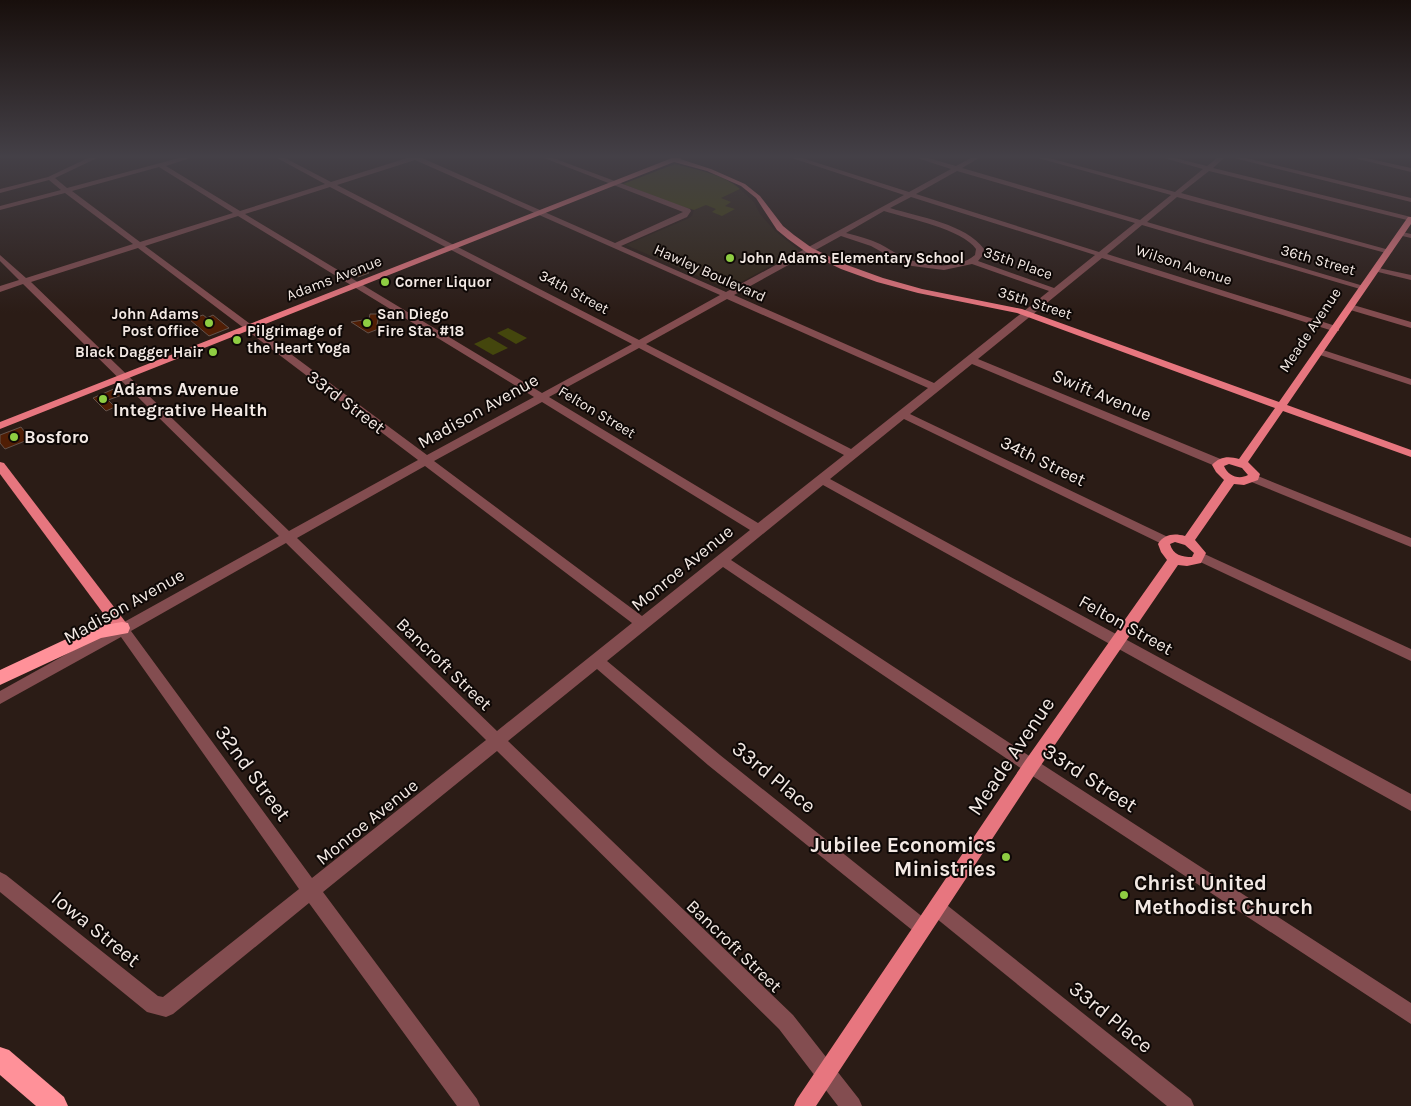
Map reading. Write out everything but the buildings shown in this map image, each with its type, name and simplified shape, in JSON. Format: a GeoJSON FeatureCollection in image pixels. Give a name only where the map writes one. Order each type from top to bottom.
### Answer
{"type":"FeatureCollection","features":[{"type":"Feature","properties":{"kind":"highway"},"geometry":{"type":"LineString","coordinates":[[0,678],[98,632],[122,628]]}},
{"type":"Feature","properties":{"kind":"highway"},"geometry":{"type":"LineString","coordinates":[[0,1059],[55,1106]]}},
{"type":"Feature","properties":{"kind":"main road","name":"Adams Avenue"},"geometry":{"type":"LineString","coordinates":[[0,426],[549,210]]}},
{"type":"Feature","properties":{"kind":"main road","name":"35th Street"},"geometry":{"type":"LineString","coordinates":[[767,210],[780,228],[809,250],[844,267],[892,284],[1028,314],[1411,454]]}},
{"type":"Feature","properties":{"kind":"main road","name":"Meade Avenue"},"geometry":{"type":"LineString","coordinates":[[1242,463],[1411,219]]}},
{"type":"Feature","properties":{"kind":"main road"},"geometry":{"type":"LineString","coordinates":[[1227,460],[1242,463],[1252,470],[1253,478],[1242,481],[1231,479],[1220,472],[1218,468],[1219,463],[1227,460]]}},
{"type":"Feature","properties":{"kind":"main road","name":"32nd Street"},"geometry":{"type":"LineString","coordinates":[[0,466],[122,628]]}},
{"type":"Feature","properties":{"kind":"main road"},"geometry":{"type":"LineString","coordinates":[[1188,541],[1231,479]]}},
{"type":"Feature","properties":{"kind":"main road"},"geometry":{"type":"LineString","coordinates":[[1174,538],[1188,541],[1198,549],[1200,557],[1193,562],[1175,559],[1164,547],[1166,541],[1174,538]]}},
{"type":"Feature","properties":{"kind":"main road","name":"Meade Avenue"},"geometry":{"type":"LineString","coordinates":[[804,1106],[1031,766],[1175,559]]}},
{"type":"Feature","properties":{"kind":"street","name":"33rd Street"},"geometry":{"type":"LineString","coordinates":[[91,210],[643,624]]}},
{"type":"Feature","properties":{"kind":"street","name":"Felton Street"},"geometry":{"type":"LineString","coordinates":[[233,210],[760,530]]}},
{"type":"Feature","properties":{"kind":"street"},"geometry":{"type":"LineString","coordinates":[[0,289],[253,210]]}},
{"type":"Feature","properties":{"kind":"street","name":"34th Street"},"geometry":{"type":"LineString","coordinates":[[379,210],[854,455]]}},
{"type":"Feature","properties":{"kind":"street","name":"Hawley Boulevard"},"geometry":{"type":"LineString","coordinates":[[532,210],[937,388]]}},
{"type":"Feature","properties":{"kind":"street"},"geometry":{"type":"LineString","coordinates":[[614,246],[684,215],[687,213],[684,210]]}},
{"type":"Feature","properties":{"kind":"street","name":"Madison Avenue"},"geometry":{"type":"LineString","coordinates":[[0,698],[122,628],[883,210]]}},
{"type":"Feature","properties":{"kind":"street","name":"35th Place"},"geometry":{"type":"LineString","coordinates":[[840,233],[883,248],[897,258],[915,264],[948,268],[971,261],[978,257],[981,251],[980,247],[973,240],[962,233],[886,210]]}},
{"type":"Feature","properties":{"kind":"street","name":"Wilson Avenue"},"geometry":{"type":"LineString","coordinates":[[961,210],[1336,329]]}},
{"type":"Feature","properties":{"kind":"street","name":"36th Street"},"geometry":{"type":"LineString","coordinates":[[1099,210],[1363,287]]}},
{"type":"Feature","properties":{"kind":"street","name":"Monroe Avenue"},"geometry":{"type":"LineString","coordinates":[[166,1007],[1157,210]]}},
{"type":"Feature","properties":{"kind":"street"},"geometry":{"type":"LineString","coordinates":[[1235,210],[1389,251]]}},
{"type":"Feature","properties":{"kind":"street"},"geometry":{"type":"LineString","coordinates":[[1373,210],[1411,219]]}},
{"type":"Feature","properties":{"kind":"street"},"geometry":{"type":"LineString","coordinates":[[1401,233],[1411,236]]}},
{"type":"Feature","properties":{"kind":"street","name":"Bancroft Street"},"geometry":{"type":"LineString","coordinates":[[0,257],[786,1022],[807,1046],[826,1074],[852,1106]]}},
{"type":"Feature","properties":{"kind":"street","name":"35th Place"},"geometry":{"type":"LineString","coordinates":[[971,261],[1056,291]]}},
{"type":"Feature","properties":{"kind":"street"},"geometry":{"type":"LineString","coordinates":[[1377,269],[1411,278]]}},
{"type":"Feature","properties":{"kind":"street"},"geometry":{"type":"LineString","coordinates":[[1350,307],[1411,325]]}},
{"type":"Feature","properties":{"kind":"street"},"geometry":{"type":"LineString","coordinates":[[1320,352],[1411,382]]}},
{"type":"Feature","properties":{"kind":"street","name":"Swift Avenue"},"geometry":{"type":"LineString","coordinates":[[972,360],[1219,463]]}},
{"type":"Feature","properties":{"kind":"street","name":"34th Street"},"geometry":{"type":"LineString","coordinates":[[904,414],[1166,541]]}},
{"type":"Feature","properties":{"kind":"street"},"geometry":{"type":"LineString","coordinates":[[1253,478],[1411,544]]}},
{"type":"Feature","properties":{"kind":"street","name":"Felton Street"},"geometry":{"type":"LineString","coordinates":[[822,480],[1411,804]]}},
{"type":"Feature","properties":{"kind":"street"},"geometry":{"type":"LineString","coordinates":[[1200,557],[1411,655]]}},
{"type":"Feature","properties":{"kind":"street","name":"33rd Street"},"geometry":{"type":"LineString","coordinates":[[722,560],[1031,766],[1411,1014]]}},
{"type":"Feature","properties":{"kind":"street","name":"32nd Street"},"geometry":{"type":"LineString","coordinates":[[122,628],[311,891],[470,1106]]}},
{"type":"Feature","properties":{"kind":"street","name":"33rd Place"},"geometry":{"type":"LineString","coordinates":[[597,661],[714,760],[922,928]]}},
{"type":"Feature","properties":{"kind":"street","name":"Iowa Street"},"geometry":{"type":"LineString","coordinates":[[0,881],[154,1005],[166,1007]]}},
{"type":"Feature","properties":{"kind":"street","name":"33rd Place"},"geometry":{"type":"LineString","coordinates":[[937,908],[1184,1106]]}},
{"type":"Feature","properties":{"kind":"shaded area"},"geometry":{"type":"Polygon","coordinates":[[[694,210],[758,210],[775,231],[799,250],[734,286],[723,287],[626,245],[687,219],[692,216],[694,210]]]}},
{"type":"Feature","properties":{"kind":"shaded area"},"geometry":{"type":"Polygon","coordinates":[[[715,210],[734,210],[722,216],[712,212],[715,210]]]}},
{"type":"Feature","properties":{"kind":"shaded area"},"geometry":{"type":"Polygon","coordinates":[[[508,328],[527,338],[516,344],[497,333],[508,328]]]}},
{"type":"Feature","properties":{"kind":"shaded area"},"geometry":{"type":"Polygon","coordinates":[[[489,337],[508,348],[493,355],[474,344],[489,337]]]}},
{"type":"Feature","properties":{"kind":"place","name":"John Adams Elementary School"},"geometry":{"type":"Point","coordinates":[730,258]}},
{"type":"Feature","properties":{"kind":"place","name":"Corner Liquor"},"geometry":{"type":"Point","coordinates":[385,282]}},
{"type":"Feature","properties":{"kind":"place","name":"John Adams Post Office"},"geometry":{"type":"Point","coordinates":[209,323]}},
{"type":"Feature","properties":{"kind":"place","name":"San Diego Fire Sta. #18"},"geometry":{"type":"Point","coordinates":[367,323]}},
{"type":"Feature","properties":{"kind":"place","name":"Pilgrimage of the Heart Yoga"},"geometry":{"type":"Point","coordinates":[237,340]}},
{"type":"Feature","properties":{"kind":"place","name":"Black Dagger Hair"},"geometry":{"type":"Point","coordinates":[213,352]}},
{"type":"Feature","properties":{"kind":"place","name":"Adams Avenue Integrative Health"},"geometry":{"type":"Point","coordinates":[103,399]}},
{"type":"Feature","properties":{"kind":"place","name":"Bosforo"},"geometry":{"type":"Point","coordinates":[14,437]}},
{"type":"Feature","properties":{"kind":"place","name":"Jubilee Economics Ministries"},"geometry":{"type":"Point","coordinates":[1006,857]}},
{"type":"Feature","properties":{"kind":"place","name":"Christ United Methodist Church"},"geometry":{"type":"Point","coordinates":[1124,895]}}]}
